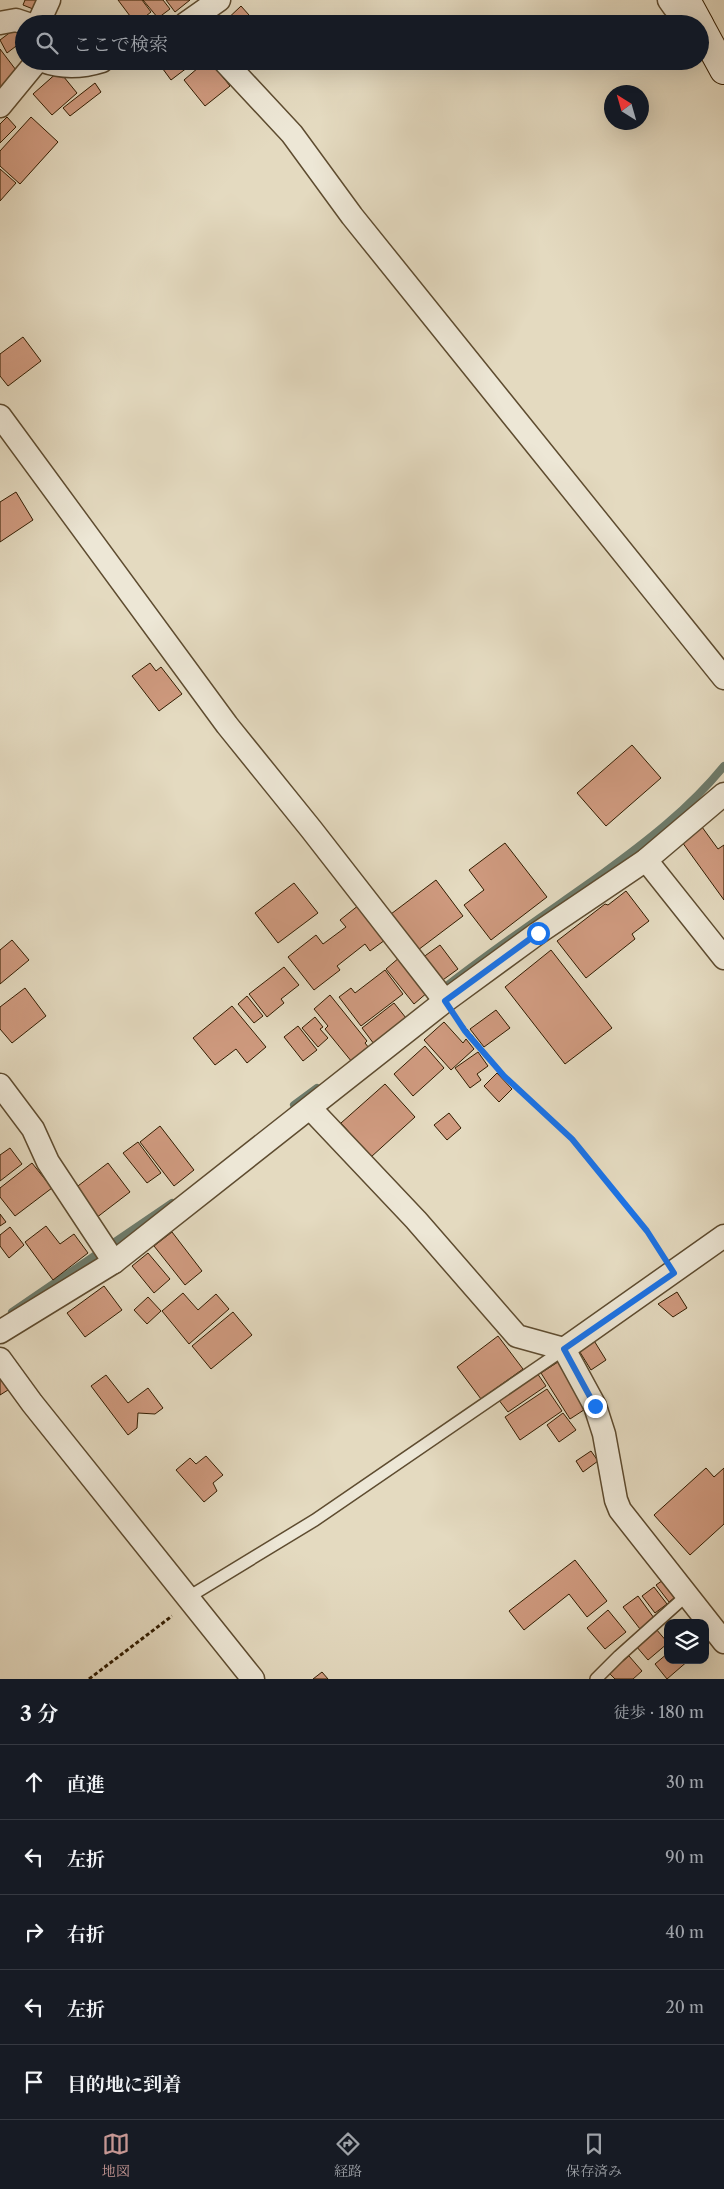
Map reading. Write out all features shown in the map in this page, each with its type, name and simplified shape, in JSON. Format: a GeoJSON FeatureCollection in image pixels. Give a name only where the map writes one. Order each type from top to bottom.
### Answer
{"type":"FeatureCollection","features":[{"type":"Feature","properties":{"kind":"main road"},"geometry":{"type":"LineString","coordinates":[[709,42],[724,70]]}},
{"type":"Feature","properties":{"kind":"street"},"geometry":{"type":"LineString","coordinates":[[42,15],[49,0]]}},
{"type":"Feature","properties":{"kind":"street"},"geometry":{"type":"LineString","coordinates":[[198,15],[219,0]]}},
{"type":"Feature","properties":{"kind":"street"},"geometry":{"type":"LineString","coordinates":[[669,0],[674,7],[690,15]]}},
{"type":"Feature","properties":{"kind":"street"},"geometry":{"type":"LineString","coordinates":[[0,23],[15,20]]}},
{"type":"Feature","properties":{"kind":"street"},"geometry":{"type":"LineString","coordinates":[[0,106],[29,70]]}},
{"type":"Feature","properties":{"kind":"street"},"geometry":{"type":"LineString","coordinates":[[232,70],[292,134],[352,216],[724,678]]}},
{"type":"Feature","properties":{"kind":"street"},"geometry":{"type":"LineString","coordinates":[[0,416],[227,725],[445,1001]]}},
{"type":"Feature","properties":{"kind":"street"},"geometry":{"type":"LineString","coordinates":[[0,1332],[114,1262],[311,1109],[445,1001],[538,933],[646,860],[724,794]]}},
{"type":"Feature","properties":{"kind":"street"},"geometry":{"type":"LineString","coordinates":[[646,860],[724,958]]}},
{"type":"Feature","properties":{"kind":"street"},"geometry":{"type":"LineString","coordinates":[[0,1085],[33,1129],[48,1162],[114,1262]]}},
{"type":"Feature","properties":{"kind":"street"},"geometry":{"type":"LineString","coordinates":[[311,1109],[416,1220],[516,1336],[564,1349],[595,1406],[604,1434],[616,1500],[724,1642]]}},
{"type":"Feature","properties":{"kind":"street"},"geometry":{"type":"LineString","coordinates":[[564,1349],[724,1236]]}},
{"type":"Feature","properties":{"kind":"street"},"geometry":{"type":"LineString","coordinates":[[0,1360],[253,1679]]}},
{"type":"Feature","properties":{"kind":"lane"},"geometry":{"type":"LineString","coordinates":[[189,1600],[315,1520],[564,1349]]}},
{"type":"Feature","properties":{"kind":"lane"},"geometry":{"type":"LineString","coordinates":[[596,1679],[687,1595]]}},
{"type":"Feature","properties":{"kind":"path"},"geometry":{"type":"LineString","coordinates":[[445,1001],[465,1031],[504,1076],[572,1139],[647,1231],[674,1273]]}},
{"type":"Feature","properties":{"kind":"path"},"geometry":{"type":"LineString","coordinates":[[89,1679],[189,1600]]}},
{"type":"Feature","properties":{"kind":"building"},"geometry":{"type":"Polygon","coordinates":[[[25,0],[43,0],[38,11],[23,5],[25,0]]]}},
{"type":"Feature","properties":{"kind":"building"},"geometry":{"type":"Polygon","coordinates":[[[118,0],[142,0],[151,12],[147,15],[129,15],[118,0]]]}},
{"type":"Feature","properties":{"kind":"building"},"geometry":{"type":"Polygon","coordinates":[[[143,0],[163,0],[170,9],[162,15],[156,15],[143,0]]]}},
{"type":"Feature","properties":{"kind":"building"},"geometry":{"type":"Polygon","coordinates":[[[166,0],[190,0],[175,12],[166,0]]]}},
{"type":"Feature","properties":{"kind":"building"},"geometry":{"type":"Polygon","coordinates":[[[241,6],[249,15],[232,15],[241,6]]]}},
{"type":"Feature","properties":{"kind":"building"},"geometry":{"type":"Polygon","coordinates":[[[15,29],[15,47],[7,53],[0,40],[15,29]]]}},
{"type":"Feature","properties":{"kind":"building"},"geometry":{"type":"Polygon","coordinates":[[[0,49],[19,74],[0,89],[0,49]]]}},
{"type":"Feature","properties":{"kind":"building"},"geometry":{"type":"Polygon","coordinates":[[[164,70],[184,70],[171,80],[164,70]]]}},
{"type":"Feature","properties":{"kind":"building"},"geometry":{"type":"Polygon","coordinates":[[[196,70],[217,70],[230,86],[205,106],[184,80],[196,70]]]}},
{"type":"Feature","properties":{"kind":"building"},"geometry":{"type":"Polygon","coordinates":[[[59,71],[77,93],[52,115],[33,94],[59,71]]]}},
{"type":"Feature","properties":{"kind":"building"},"geometry":{"type":"Polygon","coordinates":[[[95,83],[101,92],[70,116],[63,108],[95,83]]]}},
{"type":"Feature","properties":{"kind":"building"},"geometry":{"type":"Polygon","coordinates":[[[7,117],[16,127],[0,143],[0,124],[7,117]]]}},
{"type":"Feature","properties":{"kind":"building"},"geometry":{"type":"Polygon","coordinates":[[[31,117],[58,142],[20,184],[0,166],[0,151],[31,117]]]}},
{"type":"Feature","properties":{"kind":"building"},"geometry":{"type":"Polygon","coordinates":[[[0,169],[16,183],[0,201],[0,169]]]}},
{"type":"Feature","properties":{"kind":"building"},"geometry":{"type":"Polygon","coordinates":[[[23,337],[41,361],[8,386],[0,376],[0,354],[23,337]]]}},
{"type":"Feature","properties":{"kind":"building"},"geometry":{"type":"Polygon","coordinates":[[[16,492],[33,520],[0,542],[0,502],[16,492]]]}},
{"type":"Feature","properties":{"kind":"building"},"geometry":{"type":"Polygon","coordinates":[[[150,663],[156,671],[161,667],[182,694],[159,711],[132,676],[150,663]]]}},
{"type":"Feature","properties":{"kind":"building"},"geometry":{"type":"Polygon","coordinates":[[[632,745],[661,778],[606,826],[577,793],[632,745]]]}},
{"type":"Feature","properties":{"kind":"building"},"geometry":{"type":"Polygon","coordinates":[[[702,827],[718,849],[724,845],[724,900],[682,842],[702,827]]]}},
{"type":"Feature","properties":{"kind":"building"},"geometry":{"type":"Polygon","coordinates":[[[505,843],[547,897],[491,940],[464,905],[484,890],[469,870],[505,843]]]}},
{"type":"Feature","properties":{"kind":"building"},"geometry":{"type":"Polygon","coordinates":[[[436,880],[463,916],[414,953],[387,917],[436,880]]]}},
{"type":"Feature","properties":{"kind":"building"},"geometry":{"type":"Polygon","coordinates":[[[294,883],[318,913],[278,943],[255,913],[294,883]]]}},
{"type":"Feature","properties":{"kind":"building"},"geometry":{"type":"Polygon","coordinates":[[[626,891],[649,921],[632,934],[635,939],[586,978],[557,941],[605,904],[608,905],[626,891]]]}},
{"type":"Feature","properties":{"kind":"building"},"geometry":{"type":"Polygon","coordinates":[[[359,905],[385,940],[370,951],[365,944],[337,966],[340,970],[314,990],[288,957],[316,935],[323,944],[346,927],[340,920],[359,905]]]}},
{"type":"Feature","properties":{"kind":"building"},"geometry":{"type":"Polygon","coordinates":[[[12,940],[29,960],[0,984],[0,950],[12,940]]]}},
{"type":"Feature","properties":{"kind":"building"},"geometry":{"type":"Polygon","coordinates":[[[440,945],[458,969],[440,982],[422,958],[440,945]]]}},
{"type":"Feature","properties":{"kind":"building"},"geometry":{"type":"Polygon","coordinates":[[[551,950],[612,1028],[565,1064],[505,987],[551,950]]]}},
{"type":"Feature","properties":{"kind":"building"},"geometry":{"type":"Polygon","coordinates":[[[400,957],[428,992],[414,1004],[386,969],[400,957]]]}},
{"type":"Feature","properties":{"kind":"building"},"geometry":{"type":"Polygon","coordinates":[[[284,967],[299,985],[281,999],[284,1003],[267,1017],[249,994],[284,967]]]}},
{"type":"Feature","properties":{"kind":"building"},"geometry":{"type":"Polygon","coordinates":[[[385,970],[403,994],[361,1026],[339,997],[351,988],[355,993],[385,970]]]}},
{"type":"Feature","properties":{"kind":"building"},"geometry":{"type":"Polygon","coordinates":[[[25,988],[46,1016],[12,1043],[0,1029],[0,1007],[25,988]]]}},
{"type":"Feature","properties":{"kind":"building"},"geometry":{"type":"Polygon","coordinates":[[[330,995],[367,1041],[365,1043],[369,1048],[352,1062],[325,1029],[328,1026],[314,1009],[330,995]]]}},
{"type":"Feature","properties":{"kind":"building"},"geometry":{"type":"Polygon","coordinates":[[[247,996],[263,1016],[254,1023],[238,1004],[247,996]]]}},
{"type":"Feature","properties":{"kind":"building"},"geometry":{"type":"Polygon","coordinates":[[[394,1003],[406,1018],[374,1044],[362,1028],[394,1003]]]}},
{"type":"Feature","properties":{"kind":"building"},"geometry":{"type":"Polygon","coordinates":[[[232,1006],[266,1047],[247,1063],[236,1049],[215,1065],[193,1038],[232,1006]]]}},
{"type":"Feature","properties":{"kind":"building"},"geometry":{"type":"Polygon","coordinates":[[[496,1010],[510,1028],[484,1047],[470,1029],[496,1010]]]}},
{"type":"Feature","properties":{"kind":"building"},"geometry":{"type":"Polygon","coordinates":[[[315,1017],[323,1027],[320,1029],[328,1038],[318,1047],[302,1028],[315,1017]]]}},
{"type":"Feature","properties":{"kind":"building"},"geometry":{"type":"Polygon","coordinates":[[[444,1022],[463,1043],[466,1039],[474,1049],[451,1070],[424,1040],[444,1022]]]}},
{"type":"Feature","properties":{"kind":"building"},"geometry":{"type":"Polygon","coordinates":[[[298,1026],[317,1050],[303,1061],[284,1037],[298,1026]]]}},
{"type":"Feature","properties":{"kind":"building"},"geometry":{"type":"Polygon","coordinates":[[[425,1046],[444,1068],[413,1096],[394,1074],[425,1046]]]}},
{"type":"Feature","properties":{"kind":"building"},"geometry":{"type":"Polygon","coordinates":[[[478,1052],[488,1066],[477,1074],[481,1080],[470,1088],[455,1068],[478,1052]]]}},
{"type":"Feature","properties":{"kind":"building"},"geometry":{"type":"Polygon","coordinates":[[[497,1073],[512,1089],[499,1102],[484,1086],[497,1073]]]}},
{"type":"Feature","properties":{"kind":"building"},"geometry":{"type":"Polygon","coordinates":[[[385,1084],[415,1117],[371,1157],[341,1123],[385,1084]]]}},
{"type":"Feature","properties":{"kind":"building"},"geometry":{"type":"Polygon","coordinates":[[[449,1113],[461,1128],[447,1140],[434,1125],[449,1113]]]}},
{"type":"Feature","properties":{"kind":"building"},"geometry":{"type":"Polygon","coordinates":[[[160,1126],[194,1170],[174,1186],[140,1142],[160,1126]]]}},
{"type":"Feature","properties":{"kind":"building"},"geometry":{"type":"Polygon","coordinates":[[[138,1142],[161,1173],[147,1183],[123,1153],[138,1142]]]}},
{"type":"Feature","properties":{"kind":"building"},"geometry":{"type":"Polygon","coordinates":[[[10,1148],[22,1164],[0,1181],[0,1155],[10,1148]]]}},
{"type":"Feature","properties":{"kind":"building"},"geometry":{"type":"Polygon","coordinates":[[[32,1163],[52,1188],[15,1216],[0,1197],[0,1188],[32,1163]]]}},
{"type":"Feature","properties":{"kind":"building"},"geometry":{"type":"Polygon","coordinates":[[[108,1163],[130,1192],[96,1218],[74,1189],[108,1163]]]}},
{"type":"Feature","properties":{"kind":"building"},"geometry":{"type":"Polygon","coordinates":[[[0,1214],[6,1222],[0,1226],[0,1214]]]}},
{"type":"Feature","properties":{"kind":"building"},"geometry":{"type":"Polygon","coordinates":[[[46,1226],[60,1244],[74,1234],[88,1253],[53,1280],[25,1242],[46,1226]]]}},
{"type":"Feature","properties":{"kind":"building"},"geometry":{"type":"Polygon","coordinates":[[[10,1227],[24,1245],[9,1258],[0,1246],[0,1235],[10,1227]]]}},
{"type":"Feature","properties":{"kind":"building"},"geometry":{"type":"Polygon","coordinates":[[[172,1232],[202,1271],[185,1285],[154,1246],[172,1232]]]}},
{"type":"Feature","properties":{"kind":"building"},"geometry":{"type":"Polygon","coordinates":[[[148,1253],[170,1279],[154,1293],[132,1266],[148,1253]]]}},
{"type":"Feature","properties":{"kind":"building"},"geometry":{"type":"Polygon","coordinates":[[[104,1286],[122,1310],[85,1337],[67,1313],[104,1286]]]}},
{"type":"Feature","properties":{"kind":"building"},"geometry":{"type":"Polygon","coordinates":[[[677,1292],[687,1308],[673,1317],[658,1304],[677,1292]]]}},
{"type":"Feature","properties":{"kind":"building"},"geometry":{"type":"Polygon","coordinates":[[[183,1293],[198,1310],[216,1294],[229,1309],[189,1344],[162,1311],[183,1293]]]}},
{"type":"Feature","properties":{"kind":"building"},"geometry":{"type":"Polygon","coordinates":[[[148,1297],[161,1311],[147,1324],[134,1310],[148,1297]]]}},
{"type":"Feature","properties":{"kind":"building"},"geometry":{"type":"Polygon","coordinates":[[[233,1312],[252,1335],[211,1369],[192,1346],[233,1312]]]}},
{"type":"Feature","properties":{"kind":"building"},"geometry":{"type":"Polygon","coordinates":[[[498,1336],[523,1369],[481,1399],[457,1367],[498,1336]]]}},
{"type":"Feature","properties":{"kind":"building"},"geometry":{"type":"Polygon","coordinates":[[[593,1339],[606,1360],[591,1370],[578,1349],[593,1339]]]}},
{"type":"Feature","properties":{"kind":"building"},"geometry":{"type":"Polygon","coordinates":[[[561,1360],[590,1406],[570,1419],[541,1373],[561,1360]]]}},
{"type":"Feature","properties":{"kind":"building"},"geometry":{"type":"Polygon","coordinates":[[[537,1373],[546,1386],[508,1412],[498,1399],[537,1373]]]}},
{"type":"Feature","properties":{"kind":"building"},"geometry":{"type":"Polygon","coordinates":[[[106,1375],[128,1403],[148,1388],[163,1408],[155,1414],[138,1413],[137,1428],[128,1435],[91,1386],[106,1375]]]}},
{"type":"Feature","properties":{"kind":"building"},"geometry":{"type":"Polygon","coordinates":[[[0,1378],[8,1390],[0,1395],[0,1378]]]}},
{"type":"Feature","properties":{"kind":"building"},"geometry":{"type":"Polygon","coordinates":[[[547,1389],[562,1411],[520,1440],[505,1417],[547,1389]]]}},
{"type":"Feature","properties":{"kind":"building"},"geometry":{"type":"Polygon","coordinates":[[[563,1413],[576,1430],[559,1442],[547,1425],[563,1413]]]}},
{"type":"Feature","properties":{"kind":"building"},"geometry":{"type":"Polygon","coordinates":[[[591,1451],[598,1461],[583,1472],[576,1461],[591,1451]]]}},
{"type":"Feature","properties":{"kind":"building"},"geometry":{"type":"Polygon","coordinates":[[[206,1456],[223,1475],[213,1483],[217,1491],[204,1502],[176,1470],[190,1458],[196,1464],[206,1456]]]}},
{"type":"Feature","properties":{"kind":"building"},"geometry":{"type":"Polygon","coordinates":[[[706,1468],[714,1477],[724,1468],[724,1524],[690,1555],[654,1515],[706,1468]]]}},
{"type":"Feature","properties":{"kind":"building"},"geometry":{"type":"Polygon","coordinates":[[[575,1560],[607,1601],[587,1617],[569,1594],[524,1630],[509,1611],[575,1560]]]}},
{"type":"Feature","properties":{"kind":"building"},"geometry":{"type":"Polygon","coordinates":[[[666,1578],[678,1595],[669,1602],[656,1585],[666,1578]]]}},
{"type":"Feature","properties":{"kind":"building"},"geometry":{"type":"Polygon","coordinates":[[[654,1587],[667,1604],[655,1613],[642,1596],[654,1587]]]}},
{"type":"Feature","properties":{"kind":"building"},"geometry":{"type":"Polygon","coordinates":[[[638,1596],[654,1618],[640,1629],[623,1607],[638,1596]]]}},
{"type":"Feature","properties":{"kind":"building"},"geometry":{"type":"Polygon","coordinates":[[[608,1610],[626,1632],[605,1649],[587,1628],[608,1610]]]}},
{"type":"Feature","properties":{"kind":"building"},"geometry":{"type":"Polygon","coordinates":[[[656,1629],[664,1638],[664,1646],[648,1660],[636,1646],[656,1629]]]}},
{"type":"Feature","properties":{"kind":"building"},"geometry":{"type":"Polygon","coordinates":[[[629,1656],[642,1671],[633,1679],[615,1679],[609,1673],[629,1656]]]}},
{"type":"Feature","properties":{"kind":"building"},"geometry":{"type":"Polygon","coordinates":[[[664,1656],[664,1664],[684,1664],[667,1679],[655,1664],[664,1656]]]}},
{"type":"Feature","properties":{"kind":"building"},"geometry":{"type":"Polygon","coordinates":[[[322,1672],[328,1679],[313,1679],[322,1672]]]}},
{"type":"Feature","properties":{"kind":"waterway"},"geometry":{"type":"LineString","coordinates":[[448,985],[651,837],[682,811],[724,766]]}},
{"type":"Feature","properties":{"kind":"waterway"},"geometry":{"type":"LineString","coordinates":[[294,1105],[317,1088]]}},
{"type":"Feature","properties":{"kind":"waterway"},"geometry":{"type":"LineString","coordinates":[[12,1312],[172,1203]]}},
{"type":"Feature","properties":{"kind":"route"},"geometry":{"type":"LineString","coordinates":[[538,933],[445,1001],[465,1031],[504,1076],[572,1139],[647,1231],[674,1273],[564,1349],[595,1406]]}}]}
